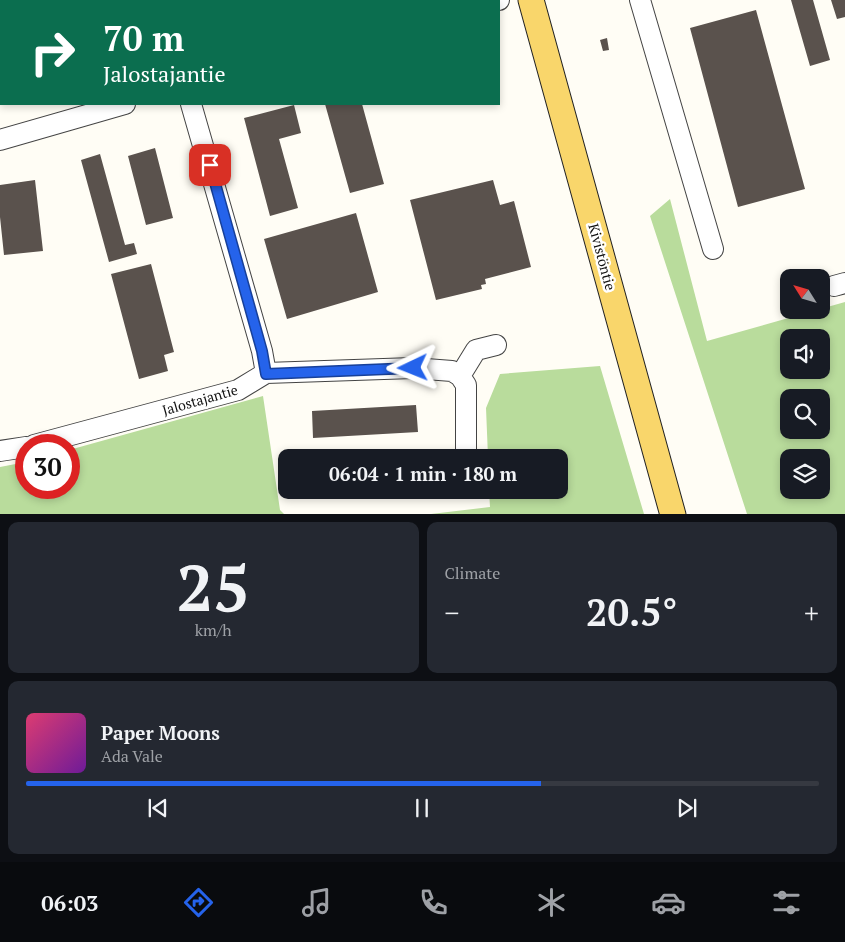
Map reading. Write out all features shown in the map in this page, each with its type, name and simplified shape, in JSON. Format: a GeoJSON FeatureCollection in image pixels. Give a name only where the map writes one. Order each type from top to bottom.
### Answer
{"type":"FeatureCollection","features":[{"type":"Feature","properties":{"kind":"main road","name":"Kivistöntie"},"geometry":{"type":"LineString","coordinates":[[531,0],[673,514]]}},
{"type":"Feature","properties":{"kind":"street"},"geometry":{"type":"LineString","coordinates":[[640,0],[713,249]]}},
{"type":"Feature","properties":{"kind":"street"},"geometry":{"type":"LineString","coordinates":[[0,140],[122,105]]}},
{"type":"Feature","properties":{"kind":"street"},"geometry":{"type":"LineString","coordinates":[[191,105],[260,342],[266,374],[413,368],[452,371],[476,350],[496,345]]}},
{"type":"Feature","properties":{"kind":"street"},"geometry":{"type":"LineString","coordinates":[[461,364],[466,385],[466,449]]}},
{"type":"Feature","properties":{"kind":"street","name":"Jalostajantie"},"geometry":{"type":"LineString","coordinates":[[75,434],[238,390],[266,374]]}},
{"type":"Feature","properties":{"kind":"street"},"geometry":{"type":"LineString","coordinates":[[0,451],[15,449]]}},
{"type":"Feature","properties":{"kind":"green space"},"geometry":{"type":"Polygon","coordinates":[[[670,199],[707,341],[785,319],[830,319],[830,306],[845,302],[845,514],[747,514],[650,216],[670,199]]]}},
{"type":"Feature","properties":{"kind":"green space"},"geometry":{"type":"Polygon","coordinates":[[[600,366],[644,514],[431,514],[490,507],[490,499],[568,499],[568,449],[488,449],[486,408],[500,374],[600,366]]]}},
{"type":"Feature","properties":{"kind":"green space"},"geometry":{"type":"Polygon","coordinates":[[[263,396],[278,499],[280,510],[284,514],[0,514],[0,467],[15,464],[15,499],[80,499],[80,447],[263,396]]]}},
{"type":"Feature","properties":{"kind":"building"},"geometry":{"type":"Polygon","coordinates":[[[791,0],[813,0],[830,60],[810,66],[791,0]]]}},
{"type":"Feature","properties":{"kind":"building"},"geometry":{"type":"Polygon","coordinates":[[[831,0],[845,0],[845,17],[837,19],[831,0]]]}},
{"type":"Feature","properties":{"kind":"building"},"geometry":{"type":"Polygon","coordinates":[[[756,10],[805,189],[738,207],[690,28],[756,10]]]}},
{"type":"Feature","properties":{"kind":"building"},"geometry":{"type":"Polygon","coordinates":[[[607,38],[609,50],[603,51],[600,40],[607,38]]]}},
{"type":"Feature","properties":{"kind":"building"},"geometry":{"type":"Polygon","coordinates":[[[294,105],[301,133],[279,139],[298,208],[270,216],[244,118],[294,105]]]}},
{"type":"Feature","properties":{"kind":"building"},"geometry":{"type":"Polygon","coordinates":[[[325,105],[362,105],[384,184],[350,193],[325,105]]]}},
{"type":"Feature","properties":{"kind":"building"},"geometry":{"type":"Polygon","coordinates":[[[155,148],[173,218],[146,225],[128,156],[155,148]]]}},
{"type":"Feature","properties":{"kind":"building"},"geometry":{"type":"Polygon","coordinates":[[[100,154],[125,245],[134,243],[137,254],[109,262],[81,160],[100,154]]]}},
{"type":"Feature","properties":{"kind":"building"},"geometry":{"type":"Polygon","coordinates":[[[35,180],[43,251],[4,255],[0,217],[0,185],[35,180]]]}},
{"type":"Feature","properties":{"kind":"building"},"geometry":{"type":"Polygon","coordinates":[[[493,180],[500,205],[514,201],[531,267],[485,279],[486,284],[481,285],[482,289],[436,300],[410,200],[493,180]]]}},
{"type":"Feature","properties":{"kind":"building"},"geometry":{"type":"Polygon","coordinates":[[[356,213],[378,292],[287,319],[264,239],[356,213]]]}},
{"type":"Feature","properties":{"kind":"building"},"geometry":{"type":"Polygon","coordinates":[[[151,264],[174,352],[164,355],[168,371],[139,379],[111,274],[151,264]]]}},
{"type":"Feature","properties":{"kind":"building"},"geometry":{"type":"Polygon","coordinates":[[[416,405],[418,432],[313,438],[312,411],[416,405]]]}},
{"type":"Feature","properties":{"kind":"route"},"geometry":{"type":"LineString","coordinates":[[210,165],[262,351],[266,374],[413,368]]}}]}
